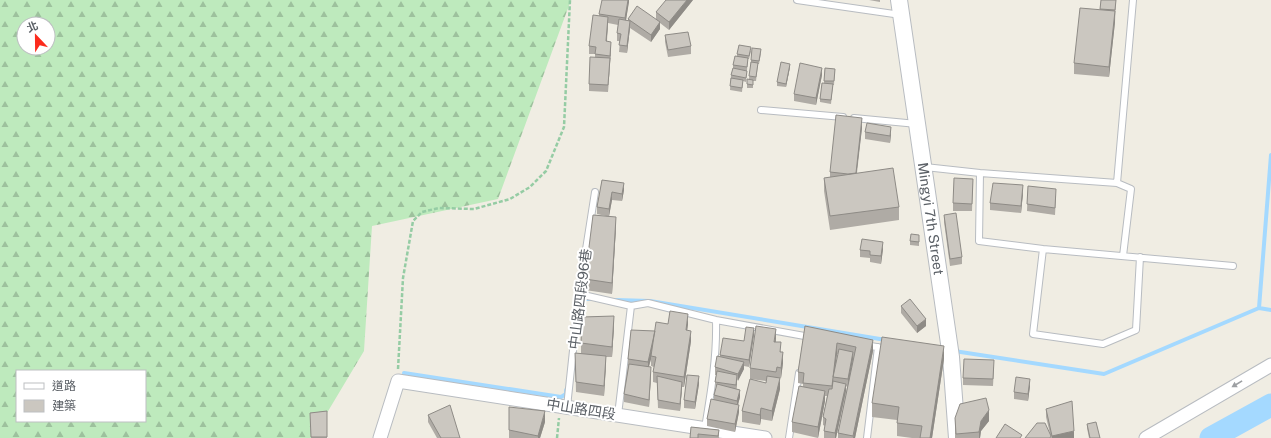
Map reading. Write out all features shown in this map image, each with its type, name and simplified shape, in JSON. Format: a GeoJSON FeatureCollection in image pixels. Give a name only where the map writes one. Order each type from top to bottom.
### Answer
{"type":"FeatureCollection","features":[{"type":"Feature","properties":{"kind":"street","name":"Mingyi 7th Street"},"geometry":{"type":"LineString","coordinates":[[900,7],[949,354],[958,438]]}},
{"type":"Feature","properties":{"kind":"street"},"geometry":{"type":"LineString","coordinates":[[1146,438],[1271,365]]}},
{"type":"Feature","properties":{"kind":"street","name":"中山路四段"},"geometry":{"type":"LineString","coordinates":[[398,381],[765,438]]}},
{"type":"Feature","properties":{"kind":"street"},"geometry":{"type":"LineString","coordinates":[[380,438],[398,381]]}},
{"type":"Feature","properties":{"kind":"lane"},"geometry":{"type":"LineString","coordinates":[[797,0],[900,7]]}},
{"type":"Feature","properties":{"kind":"lane"},"geometry":{"type":"LineString","coordinates":[[1117,183],[1133,0]]}},
{"type":"Feature","properties":{"kind":"lane"},"geometry":{"type":"LineString","coordinates":[[761,110],[917,124]]}},
{"type":"Feature","properties":{"kind":"lane"},"geometry":{"type":"LineString","coordinates":[[923,167],[980,173],[1117,183],[1131,189],[1123,256]]}},
{"type":"Feature","properties":{"kind":"lane"},"geometry":{"type":"LineString","coordinates":[[980,173],[978,241],[1043,249],[1233,266]]}},
{"type":"Feature","properties":{"kind":"lane","name":"中山路四段96巷"},"geometry":{"type":"LineString","coordinates":[[564,406],[579,294],[595,192]]}},
{"type":"Feature","properties":{"kind":"lane"},"geometry":{"type":"LineString","coordinates":[[1043,249],[1033,334],[1103,344],[1136,330],[1140,257]]}},
{"type":"Feature","properties":{"kind":"lane"},"geometry":{"type":"LineString","coordinates":[[579,294],[631,306],[648,304],[716,320],[819,338]]}},
{"type":"Feature","properties":{"kind":"lane"},"geometry":{"type":"LineString","coordinates":[[618,415],[631,306]]}},
{"type":"Feature","properties":{"kind":"lane"},"geometry":{"type":"LineString","coordinates":[[705,428],[715,364],[716,320]]}},
{"type":"Feature","properties":{"kind":"lane"},"geometry":{"type":"LineString","coordinates":[[803,344],[804,336]]}},
{"type":"Feature","properties":{"kind":"lane"},"geometry":{"type":"LineString","coordinates":[[856,344],[893,349]]}},
{"type":"Feature","properties":{"kind":"lane"},"geometry":{"type":"LineString","coordinates":[[867,438],[878,347]]}},
{"type":"Feature","properties":{"kind":"lane"},"geometry":{"type":"LineString","coordinates":[[789,438],[800,367]]}},
{"type":"Feature","properties":{"kind":"path"},"geometry":{"type":"LineString","coordinates":[[398,381],[403,278],[413,221],[422,212],[439,208],[474,209],[510,199],[530,187],[546,171],[564,127],[570,0]]}},
{"type":"Feature","properties":{"kind":"path"},"geometry":{"type":"LineString","coordinates":[[556,438],[564,406]]}},
{"type":"Feature","properties":{"kind":"green space"},"geometry":{"type":"Polygon","coordinates":[[[0,0],[571,0],[498,199],[372,226],[364,351],[312,438],[0,438],[0,0]]]}},
{"type":"Feature","properties":{"kind":"building"},"geometry":{"type":"Polygon","coordinates":[[[602,0],[628,0],[625,18],[599,14],[602,0]]]}},
{"type":"Feature","properties":{"kind":"building"},"geometry":{"type":"Polygon","coordinates":[[[666,0],[687,0],[669,22],[656,12],[666,0]]]}},
{"type":"Feature","properties":{"kind":"building"},"geometry":{"type":"Polygon","coordinates":[[[1101,0],[1116,0],[1115,10],[1100,9],[1101,0]]]}},
{"type":"Feature","properties":{"kind":"building"},"geometry":{"type":"Polygon","coordinates":[[[637,6],[660,22],[651,35],[628,19],[637,6]]]}},
{"type":"Feature","properties":{"kind":"building"},"geometry":{"type":"Polygon","coordinates":[[[1080,8],[1115,11],[1109,67],[1074,63],[1080,8]]]}},
{"type":"Feature","properties":{"kind":"building"},"geometry":{"type":"Polygon","coordinates":[[[593,15],[608,17],[606,41],[611,42],[610,56],[595,54],[596,47],[589,46],[593,15]]]}},
{"type":"Feature","properties":{"kind":"building"},"geometry":{"type":"Polygon","coordinates":[[[619,19],[630,21],[627,46],[619,45],[621,34],[617,33],[619,19]]]}},
{"type":"Feature","properties":{"kind":"building"},"geometry":{"type":"Polygon","coordinates":[[[688,32],[691,46],[668,50],[665,35],[688,32]]]}},
{"type":"Feature","properties":{"kind":"building"},"geometry":{"type":"Polygon","coordinates":[[[739,45],[751,47],[749,56],[737,54],[739,45]]]}},
{"type":"Feature","properties":{"kind":"building"},"geometry":{"type":"Polygon","coordinates":[[[752,48],[761,49],[759,61],[751,60],[752,48]]]}},
{"type":"Feature","properties":{"kind":"building"},"geometry":{"type":"Polygon","coordinates":[[[735,56],[748,58],[747,67],[733,65],[735,56]]]}},
{"type":"Feature","properties":{"kind":"building"},"geometry":{"type":"Polygon","coordinates":[[[590,57],[610,58],[608,85],[589,84],[590,57]]]}},
{"type":"Feature","properties":{"kind":"building"},"geometry":{"type":"Polygon","coordinates":[[[751,62],[758,63],[756,77],[749,76],[751,62]]]}},
{"type":"Feature","properties":{"kind":"building"},"geometry":{"type":"Polygon","coordinates":[[[781,62],[790,64],[786,84],[777,82],[781,62]]]}},
{"type":"Feature","properties":{"kind":"building"},"geometry":{"type":"Polygon","coordinates":[[[800,63],[822,68],[816,98],[794,94],[800,63]]]}},
{"type":"Feature","properties":{"kind":"building"},"geometry":{"type":"Polygon","coordinates":[[[733,68],[747,71],[746,78],[731,75],[733,68]]]}},
{"type":"Feature","properties":{"kind":"building"},"geometry":{"type":"Polygon","coordinates":[[[825,68],[835,69],[834,81],[824,81],[825,68]]]}},
{"type":"Feature","properties":{"kind":"building"},"geometry":{"type":"Polygon","coordinates":[[[731,78],[743,80],[742,88],[730,86],[731,78]]]}},
{"type":"Feature","properties":{"kind":"building"},"geometry":{"type":"Polygon","coordinates":[[[747,79],[753,80],[753,85],[747,84],[747,79]]]}},
{"type":"Feature","properties":{"kind":"building"},"geometry":{"type":"Polygon","coordinates":[[[822,83],[833,84],[831,100],[820,99],[822,83]]]}},
{"type":"Feature","properties":{"kind":"building"},"geometry":{"type":"Polygon","coordinates":[[[836,115],[862,118],[856,173],[848,174],[830,172],[836,115]]]}},
{"type":"Feature","properties":{"kind":"building"},"geometry":{"type":"Polygon","coordinates":[[[867,123],[891,127],[890,136],[865,132],[867,123]]]}},
{"type":"Feature","properties":{"kind":"building"},"geometry":{"type":"Polygon","coordinates":[[[893,168],[899,207],[830,216],[824,178],[893,168]]]}},
{"type":"Feature","properties":{"kind":"building"},"geometry":{"type":"Polygon","coordinates":[[[954,178],[973,179],[972,204],[953,203],[954,178]]]}},
{"type":"Feature","properties":{"kind":"building"},"geometry":{"type":"Polygon","coordinates":[[[602,180],[624,183],[622,194],[612,192],[609,209],[597,207],[602,180]]]}},
{"type":"Feature","properties":{"kind":"building"},"geometry":{"type":"Polygon","coordinates":[[[993,183],[1023,185],[1021,206],[990,203],[993,183]]]}},
{"type":"Feature","properties":{"kind":"building"},"geometry":{"type":"Polygon","coordinates":[[[1028,186],[1056,189],[1055,208],[1027,204],[1028,186]]]}},
{"type":"Feature","properties":{"kind":"building"},"geometry":{"type":"Polygon","coordinates":[[[956,213],[962,257],[950,259],[944,215],[956,213]]]}},
{"type":"Feature","properties":{"kind":"building"},"geometry":{"type":"Polygon","coordinates":[[[593,215],[616,217],[612,283],[585,279],[593,215]]]}},
{"type":"Feature","properties":{"kind":"building"},"geometry":{"type":"Polygon","coordinates":[[[911,234],[919,235],[919,242],[910,241],[911,234]]]}},
{"type":"Feature","properties":{"kind":"building"},"geometry":{"type":"Polygon","coordinates":[[[862,239],[883,242],[881,256],[870,255],[870,251],[860,250],[862,239]]]}},
{"type":"Feature","properties":{"kind":"building"},"geometry":{"type":"Polygon","coordinates":[[[910,299],[926,319],[917,326],[901,306],[910,299]]]}},
{"type":"Feature","properties":{"kind":"building"},"geometry":{"type":"Polygon","coordinates":[[[670,311],[688,314],[686,330],[691,331],[684,377],[653,372],[656,357],[651,356],[656,322],[668,324],[670,311]]]}},
{"type":"Feature","properties":{"kind":"building"},"geometry":{"type":"Polygon","coordinates":[[[614,316],[612,347],[581,343],[582,317],[614,316]]]}},
{"type":"Feature","properties":{"kind":"building"},"geometry":{"type":"Polygon","coordinates":[[[756,326],[776,329],[774,342],[781,342],[780,352],[783,352],[781,368],[777,367],[776,372],[750,368],[756,326]]]}},
{"type":"Feature","properties":{"kind":"building"},"geometry":{"type":"Polygon","coordinates":[[[805,326],[873,340],[853,436],[838,433],[856,347],[837,343],[832,386],[803,383],[804,373],[798,372],[805,326]]]}},
{"type":"Feature","properties":{"kind":"building"},"geometry":{"type":"Polygon","coordinates":[[[746,327],[754,328],[749,360],[720,355],[723,338],[744,341],[746,327]]]}},
{"type":"Feature","properties":{"kind":"building"},"geometry":{"type":"Polygon","coordinates":[[[631,330],[655,331],[648,362],[628,359],[631,330]]]}},
{"type":"Feature","properties":{"kind":"building"},"geometry":{"type":"Polygon","coordinates":[[[882,337],[944,346],[930,438],[920,438],[922,426],[897,423],[899,407],[872,403],[882,337]]]}},
{"type":"Feature","properties":{"kind":"building"},"geometry":{"type":"Polygon","coordinates":[[[839,349],[853,352],[848,379],[833,377],[839,349]]]}},
{"type":"Feature","properties":{"kind":"building"},"geometry":{"type":"Polygon","coordinates":[[[575,353],[606,356],[604,386],[576,382],[575,353]]]}},
{"type":"Feature","properties":{"kind":"building"},"geometry":{"type":"Polygon","coordinates":[[[717,356],[744,362],[738,374],[715,367],[717,356]]]}},
{"type":"Feature","properties":{"kind":"building"},"geometry":{"type":"Polygon","coordinates":[[[964,359],[994,360],[993,379],[963,378],[964,359]]]}},
{"type":"Feature","properties":{"kind":"building"},"geometry":{"type":"Polygon","coordinates":[[[629,364],[651,367],[649,400],[624,394],[629,364]]]}},
{"type":"Feature","properties":{"kind":"building"},"geometry":{"type":"Polygon","coordinates":[[[717,371],[737,375],[736,385],[715,382],[717,371]]]}},
{"type":"Feature","properties":{"kind":"building"},"geometry":{"type":"Polygon","coordinates":[[[687,375],[699,376],[695,402],[684,400],[687,375]]]}},
{"type":"Feature","properties":{"kind":"building"},"geometry":{"type":"Polygon","coordinates":[[[657,376],[682,382],[680,404],[658,400],[657,376]]]}},
{"type":"Feature","properties":{"kind":"building"},"geometry":{"type":"Polygon","coordinates":[[[767,376],[780,378],[772,411],[761,408],[760,415],[742,411],[750,379],[766,383],[767,376]]]}},
{"type":"Feature","properties":{"kind":"building"},"geometry":{"type":"Polygon","coordinates":[[[1016,377],[1030,379],[1028,394],[1014,392],[1016,377]]]}},
{"type":"Feature","properties":{"kind":"building"},"geometry":{"type":"Polygon","coordinates":[[[833,381],[846,384],[835,433],[824,431],[826,419],[823,417],[829,389],[832,389],[833,381]]]}},
{"type":"Feature","properties":{"kind":"building"},"geometry":{"type":"Polygon","coordinates":[[[717,384],[740,390],[737,401],[714,395],[717,384]]]}},
{"type":"Feature","properties":{"kind":"building"},"geometry":{"type":"Polygon","coordinates":[[[799,386],[825,391],[818,427],[792,422],[799,386]]]}},
{"type":"Feature","properties":{"kind":"building"},"geometry":{"type":"Polygon","coordinates":[[[986,398],[989,410],[981,421],[979,432],[956,434],[955,418],[960,404],[986,398]]]}},
{"type":"Feature","properties":{"kind":"building"},"geometry":{"type":"Polygon","coordinates":[[[711,399],[739,405],[735,424],[707,419],[711,399]]]}},
{"type":"Feature","properties":{"kind":"building"},"geometry":{"type":"Polygon","coordinates":[[[1072,401],[1074,431],[1052,436],[1046,409],[1072,401]]]}},
{"type":"Feature","properties":{"kind":"building"},"geometry":{"type":"Polygon","coordinates":[[[450,405],[460,438],[441,438],[428,415],[450,405]]]}},
{"type":"Feature","properties":{"kind":"building"},"geometry":{"type":"Polygon","coordinates":[[[509,407],[545,411],[538,436],[509,430],[509,407]]]}},
{"type":"Feature","properties":{"kind":"building"},"geometry":{"type":"Polygon","coordinates":[[[327,411],[327,437],[311,437],[310,413],[327,411]]]}},
{"type":"Feature","properties":{"kind":"building"},"geometry":{"type":"Polygon","coordinates":[[[1096,422],[1100,438],[1090,438],[1087,424],[1096,422]]]}},
{"type":"Feature","properties":{"kind":"building"},"geometry":{"type":"Polygon","coordinates":[[[1037,423],[1045,423],[1051,436],[1050,438],[1025,438],[1037,423]]]}},
{"type":"Feature","properties":{"kind":"building"},"geometry":{"type":"Polygon","coordinates":[[[1005,424],[1022,435],[1020,438],[996,438],[1005,424]]]}},
{"type":"Feature","properties":{"kind":"building"},"geometry":{"type":"Polygon","coordinates":[[[691,427],[719,430],[718,436],[698,434],[698,438],[690,438],[691,427]]]}},
{"type":"Feature","properties":{"kind":"waterway"},"geometry":{"type":"LineString","coordinates":[[1259,308],[1271,155]]}},
{"type":"Feature","properties":{"kind":"waterway"},"geometry":{"type":"LineString","coordinates":[[577,304],[586,299],[593,299]]}},
{"type":"Feature","properties":{"kind":"waterway"},"geometry":{"type":"LineString","coordinates":[[616,300],[650,301],[886,340]]}},
{"type":"Feature","properties":{"kind":"waterway"},"geometry":{"type":"LineString","coordinates":[[954,351],[1104,374],[1259,308],[1271,310]]}},
{"type":"Feature","properties":{"kind":"waterway"},"geometry":{"type":"LineString","coordinates":[[404,373],[561,397],[566,394],[566,390]]}},
{"type":"Feature","properties":{"kind":"waterway"},"geometry":{"type":"LineString","coordinates":[[1211,438],[1271,405]]}}]}
